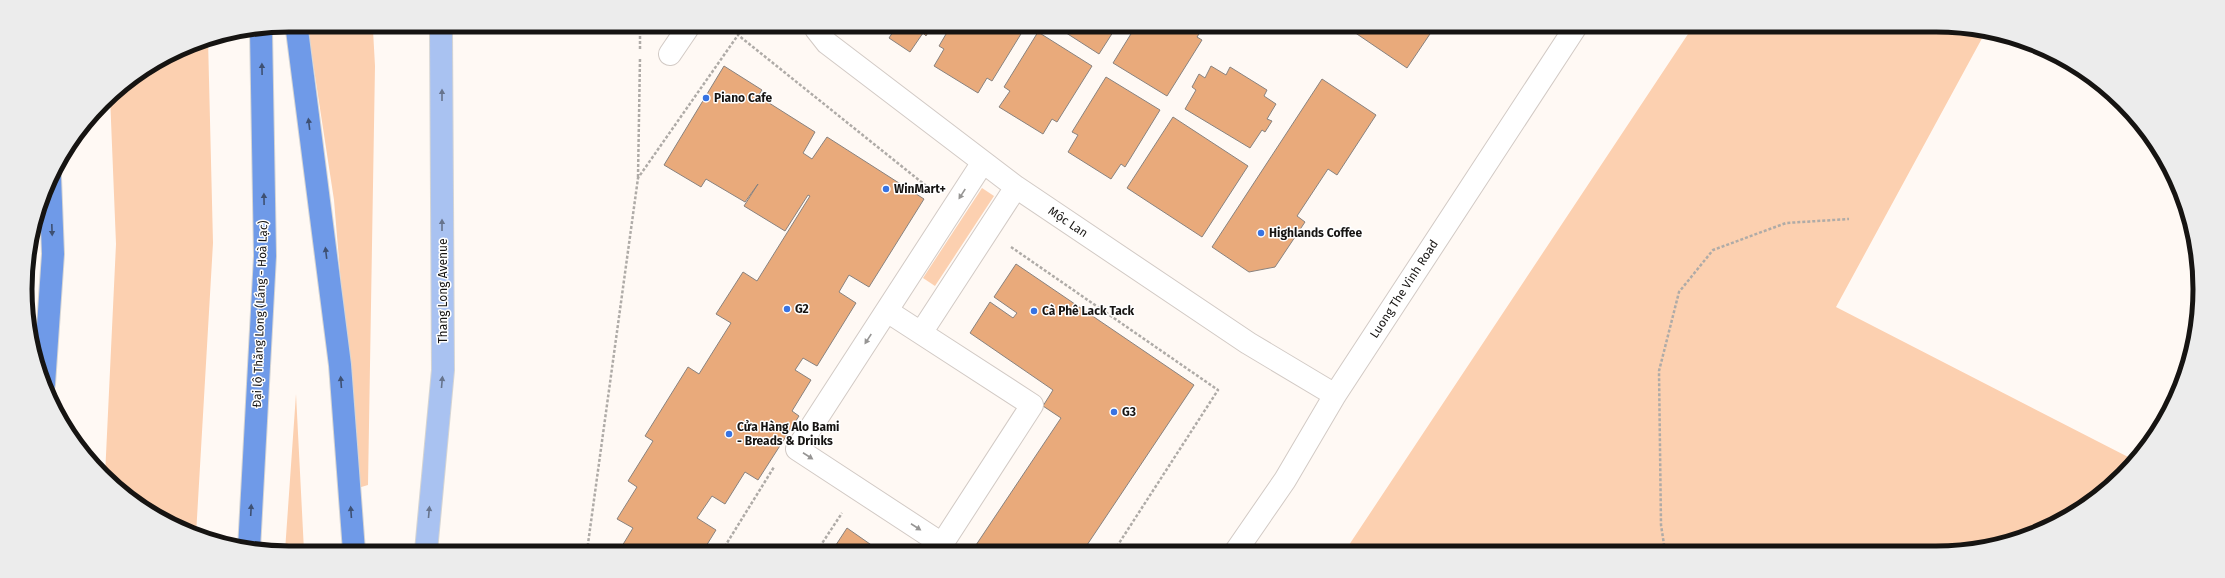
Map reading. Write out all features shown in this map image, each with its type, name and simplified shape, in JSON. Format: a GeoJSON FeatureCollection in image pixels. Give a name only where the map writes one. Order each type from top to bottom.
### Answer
{"type":"FeatureCollection","features":[{"type":"Feature","properties":{"kind":"highway"},"geometry":{"type":"LineString","coordinates":[[297,32],[340,365],[354,546]]}},
{"type":"Feature","properties":{"kind":"highway","name":"Đại lộ Thăng Long (Láng - Hoà Lạc)"},"geometry":{"type":"LineString","coordinates":[[249,543],[265,256],[261,34]]}},
{"type":"Feature","properties":{"kind":"highway"},"geometry":{"type":"LineString","coordinates":[[45,369],[53,254],[51,194]]}},
{"type":"Feature","properties":{"kind":"main road","name":"Thang Long Avenue"},"geometry":{"type":"LineString","coordinates":[[426,546],[443,370],[441,32]]}},
{"type":"Feature","properties":{"kind":"street"},"geometry":{"type":"LineString","coordinates":[[670,54],[685,32]]}},
{"type":"Feature","properties":{"kind":"street","name":"Mộc Lan"},"geometry":{"type":"LineString","coordinates":[[818,32],[827,43],[1016,187],[1248,343],[1335,395]]}},
{"type":"Feature","properties":{"kind":"street","name":"Luong The Vinh Road"},"geometry":{"type":"LineString","coordinates":[[1239,546],[1285,480],[1335,395],[1572,32]]}},
{"type":"Feature","properties":{"kind":"street"},"geometry":{"type":"LineString","coordinates":[[887,310],[1032,405],[942,544],[797,449],[887,310],[983,162]]}},
{"type":"Feature","properties":{"kind":"street"},"geometry":{"type":"LineString","coordinates":[[921,333],[1016,187]]}},
{"type":"Feature","properties":{"kind":"path"},"geometry":{"type":"LineString","coordinates":[[588,546],[638,178],[640,32]]}},
{"type":"Feature","properties":{"kind":"path"},"geometry":{"type":"LineString","coordinates":[[638,178],[740,32]]}},
{"type":"Feature","properties":{"kind":"path"},"geometry":{"type":"LineString","coordinates":[[738,35],[935,193]]}},
{"type":"Feature","properties":{"kind":"path"},"geometry":{"type":"LineString","coordinates":[[1664,546],[1660,525],[1659,371],[1679,292],[1713,250],[1786,223],[1849,219]]}},
{"type":"Feature","properties":{"kind":"path"},"geometry":{"type":"LineString","coordinates":[[1007,244],[1218,390],[1117,546]]}},
{"type":"Feature","properties":{"kind":"shaded area"},"geometry":{"type":"Polygon","coordinates":[[[308,32],[373,32],[375,66],[368,485],[358,488],[334,200],[308,32]]]}},
{"type":"Feature","properties":{"kind":"shaded area"},"geometry":{"type":"Polygon","coordinates":[[[1689,32],[1936,32],[1970,34],[1983,36],[1836,307],[2129,458],[2118,471],[2092,493],[2064,512],[2034,526],[2003,537],[1970,544],[1936,546],[1348,546],[1689,32]]]}},
{"type":"Feature","properties":{"kind":"shaded area"},"geometry":{"type":"Polygon","coordinates":[[[208,45],[213,243],[196,528],[160,512],[146,503],[105,469],[116,244],[110,104],[146,75],[160,66],[208,45]]]}},
{"type":"Feature","properties":{"kind":"shaded area"},"geometry":{"type":"Polygon","coordinates":[[[982,188],[994,196],[935,286],[923,278],[982,188]]]}},
{"type":"Feature","properties":{"kind":"shaded area"},"geometry":{"type":"Polygon","coordinates":[[[296,394],[304,546],[285,546],[296,394]]]}},
{"type":"Feature","properties":{"kind":"building"},"geometry":{"type":"Polygon","coordinates":[[[893,32],[928,32],[926,36],[923,33],[910,52],[889,38],[893,32]]]}},
{"type":"Feature","properties":{"kind":"building"},"geometry":{"type":"Polygon","coordinates":[[[947,32],[1022,32],[992,81],[987,78],[978,93],[934,66],[944,49],[939,46],[947,32]]]}},
{"type":"Feature","properties":{"kind":"building"},"geometry":{"type":"Polygon","coordinates":[[[1038,32],[1092,66],[1057,122],[1052,119],[1043,134],[999,107],[1010,91],[1004,87],[1038,32]]]}},
{"type":"Feature","properties":{"kind":"building"},"geometry":{"type":"Polygon","coordinates":[[[1065,32],[1113,32],[1099,54],[1065,32]]]}},
{"type":"Feature","properties":{"kind":"building"},"geometry":{"type":"Polygon","coordinates":[[[1132,32],[1200,32],[1197,37],[1202,40],[1167,96],[1113,63],[1132,32]]]}},
{"type":"Feature","properties":{"kind":"building"},"geometry":{"type":"Polygon","coordinates":[[[1354,32],[1431,32],[1407,68],[1354,32]]]}},
{"type":"Feature","properties":{"kind":"building","name":"G2"},"geometry":{"type":"Polygon","coordinates":[[[724,66],[762,90],[758,96],[815,132],[803,153],[812,159],[827,137],[924,199],[869,287],[849,275],[839,292],[856,303],[817,366],[803,358],[795,370],[811,380],[792,411],[799,416],[758,480],[745,472],[725,504],[712,496],[697,518],[716,530],[706,546],[622,546],[633,528],[617,519],[637,487],[628,481],[653,441],[645,436],[688,367],[699,374],[731,323],[716,314],[743,272],[757,281],[810,196],[808,195],[785,231],[744,206],[758,184],[745,202],[706,179],[701,187],[664,165],[724,66]]]}},
{"type":"Feature","properties":{"kind":"building"},"geometry":{"type":"Polygon","coordinates":[[[1211,66],[1226,75],[1230,67],[1267,90],[1264,96],[1276,104],[1267,119],[1272,121],[1265,132],[1262,130],[1250,148],[1185,109],[1196,90],[1192,87],[1199,74],[1205,78],[1211,66]]]}},
{"type":"Feature","properties":{"kind":"building"},"geometry":{"type":"Polygon","coordinates":[[[1106,77],[1160,110],[1125,167],[1121,164],[1111,179],[1068,152],[1078,135],[1072,132],[1106,77]]]}},
{"type":"Feature","properties":{"kind":"building"},"geometry":{"type":"Polygon","coordinates":[[[1322,79],[1376,115],[1337,175],[1328,169],[1297,216],[1305,222],[1275,267],[1249,272],[1212,247],[1322,79]]]}},
{"type":"Feature","properties":{"kind":"building"},"geometry":{"type":"Polygon","coordinates":[[[1173,117],[1248,166],[1202,237],[1127,188],[1173,117]]]}},
{"type":"Feature","properties":{"kind":"building","name":"G3"},"geometry":{"type":"Polygon","coordinates":[[[1016,264],[1194,385],[1086,546],[975,546],[1061,418],[1043,406],[1053,390],[970,333],[990,302],[1013,318],[1017,313],[994,297],[1016,264]]]}},
{"type":"Feature","properties":{"kind":"building"},"geometry":{"type":"Polygon","coordinates":[[[847,528],[873,546],[835,546],[847,528]]]}},
{"type":"Feature","properties":{"kind":"place","name":"Piano Cafe"},"geometry":{"type":"Point","coordinates":[706,98]}},
{"type":"Feature","properties":{"kind":"place","name":"WinMart+"},"geometry":{"type":"Point","coordinates":[886,189]}},
{"type":"Feature","properties":{"kind":"place","name":"Highlands Coffee"},"geometry":{"type":"Point","coordinates":[1261,233]}},
{"type":"Feature","properties":{"kind":"place","name":"G2"},"geometry":{"type":"Point","coordinates":[787,309]}},
{"type":"Feature","properties":{"kind":"place","name":"Cà Phê Lack Tack"},"geometry":{"type":"Point","coordinates":[1034,311]}},
{"type":"Feature","properties":{"kind":"place","name":"G3"},"geometry":{"type":"Point","coordinates":[1114,412]}},
{"type":"Feature","properties":{"kind":"place","name":"Cửa Hàng Alo Bami - Breads & Drinks"},"geometry":{"type":"Point","coordinates":[729,434]}}]}
